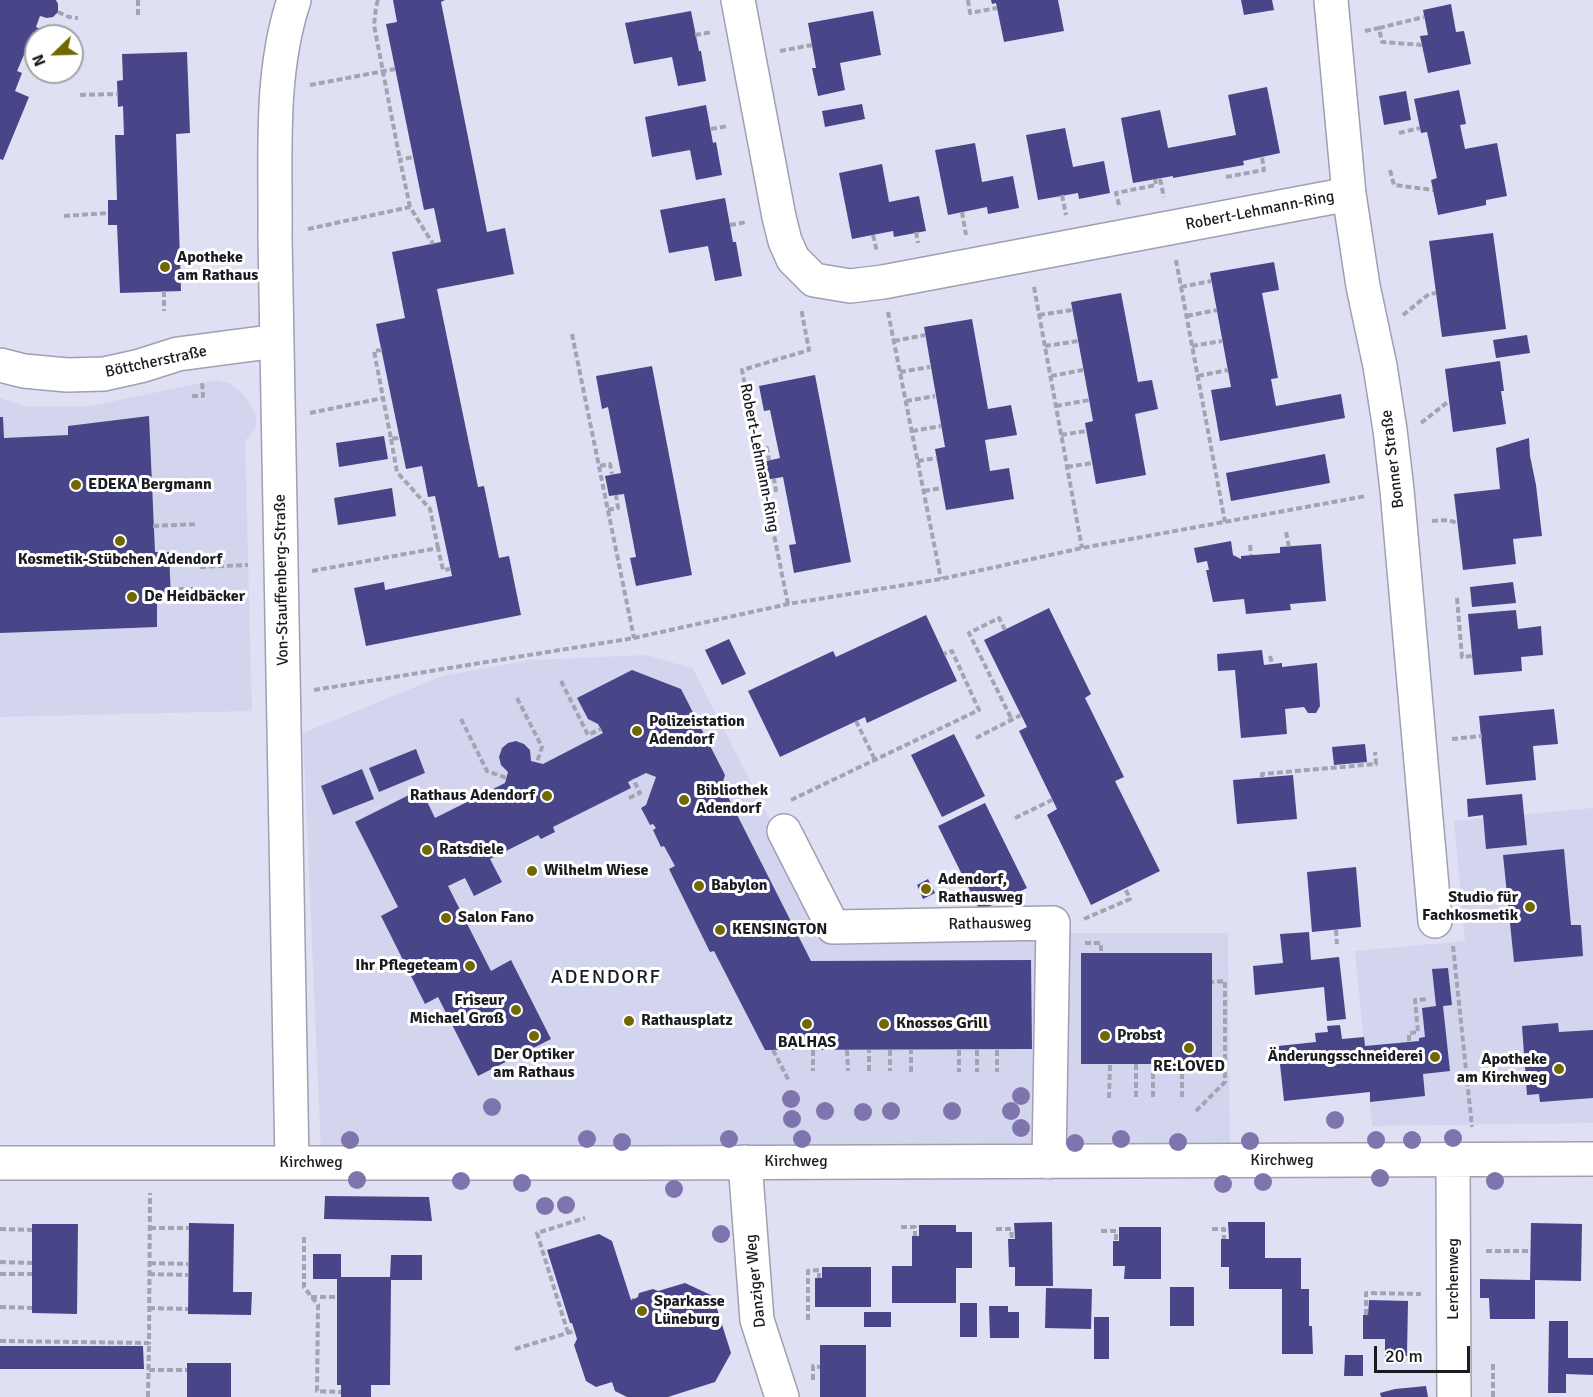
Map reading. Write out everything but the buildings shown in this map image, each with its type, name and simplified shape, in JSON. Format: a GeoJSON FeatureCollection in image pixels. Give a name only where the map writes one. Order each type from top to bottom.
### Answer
{"type":"FeatureCollection","features":[{"type":"Feature","properties":{"kind":"street","name":"Von-Stauffenberg-Straße"},"geometry":{"type":"LineString","coordinates":[[292,1163],[275,237],[276,91],[279,61],[294,0]]}},
{"type":"Feature","properties":{"kind":"street","name":"Robert-Lehmann-Ring"},"geometry":{"type":"LineString","coordinates":[[738,0],[785,241],[793,259],[814,280],[850,286],[883,282],[1349,194]]}},
{"type":"Feature","properties":{"kind":"street","name":"Bonner Straße"},"geometry":{"type":"LineString","coordinates":[[1330,0],[1349,194],[1363,286],[1385,398],[1397,490],[1434,911]]}},
{"type":"Feature","properties":{"kind":"street","name":"Böttcherstraße"},"geometry":{"type":"LineString","coordinates":[[0,365],[24,371],[67,375],[104,374],[178,354],[277,341]]}},
{"type":"Feature","properties":{"kind":"street","name":"Rathausweg"},"geometry":{"type":"LineString","coordinates":[[783,817],[833,927],[1053,923],[1049,1162]]}},
{"type":"Feature","properties":{"kind":"street","name":"Kirchweg"},"geometry":{"type":"LineString","coordinates":[[0,1162],[1049,1162],[1593,1159]]}},
{"type":"Feature","properties":{"kind":"street","name":"Lerchenweg"},"geometry":{"type":"LineString","coordinates":[[1454,1397],[1454,1250],[1464,1160]]}},
{"type":"Feature","properties":{"kind":"street","name":"Danziger Weg"},"geometry":{"type":"LineString","coordinates":[[745,1162],[757,1320],[782,1397]]}},
{"type":"Feature","properties":{"kind":"path"},"geometry":{"type":"LineString","coordinates":[[138,0],[138,16]]}},
{"type":"Feature","properties":{"kind":"path"},"geometry":{"type":"LineString","coordinates":[[378,0],[375,7],[374,25],[410,207],[433,244]]}},
{"type":"Feature","properties":{"kind":"path"},"geometry":{"type":"LineString","coordinates":[[968,0],[970,13],[997,9]]}},
{"type":"Feature","properties":{"kind":"path"},"geometry":{"type":"LineString","coordinates":[[58,12],[78,18]]}},
{"type":"Feature","properties":{"kind":"path"},"geometry":{"type":"LineString","coordinates":[[1334,36],[1424,17]]}},
{"type":"Feature","properties":{"kind":"path"},"geometry":{"type":"LineString","coordinates":[[1379,28],[1382,42],[1422,45]]}},
{"type":"Feature","properties":{"kind":"path"},"geometry":{"type":"LineString","coordinates":[[276,91],[395,69]]}},
{"type":"Feature","properties":{"kind":"path"},"geometry":{"type":"LineString","coordinates":[[80,95],[118,94]]}},
{"type":"Feature","properties":{"kind":"path"},"geometry":{"type":"LineString","coordinates":[[1400,133],[1420,128]]}},
{"type":"Feature","properties":{"kind":"path"},"geometry":{"type":"LineString","coordinates":[[400,160],[413,157]]}},
{"type":"Feature","properties":{"kind":"path"},"geometry":{"type":"LineString","coordinates":[[1226,177],[1264,170],[1262,157]]}},
{"type":"Feature","properties":{"kind":"path"},"geometry":{"type":"LineString","coordinates":[[1389,170],[1394,185],[1433,190]]}},
{"type":"Feature","properties":{"kind":"path"},"geometry":{"type":"LineString","coordinates":[[1129,190],[1156,185],[1155,179]]}},
{"type":"Feature","properties":{"kind":"path"},"geometry":{"type":"LineString","coordinates":[[275,237],[410,207]]}},
{"type":"Feature","properties":{"kind":"path"},"geometry":{"type":"LineString","coordinates":[[64,216],[108,213]]}},
{"type":"Feature","properties":{"kind":"path","name":"Robert-Lehmann-Ring"},"geometry":{"type":"LineString","coordinates":[[1170,228],[1225,522]]}},
{"type":"Feature","properties":{"kind":"path"},"geometry":{"type":"LineString","coordinates":[[1028,255],[1082,549]]}},
{"type":"Feature","properties":{"kind":"path"},"geometry":{"type":"LineString","coordinates":[[1181,287],[1211,281]]}},
{"type":"Feature","properties":{"kind":"path"},"geometry":{"type":"LineString","coordinates":[[883,282],[941,579]]}},
{"type":"Feature","properties":{"kind":"path"},"geometry":{"type":"LineString","coordinates":[[164,291],[164,311]]}},
{"type":"Feature","properties":{"kind":"path"},"geometry":{"type":"LineString","coordinates":[[1371,320],[1405,315],[1429,294],[1437,293]]}},
{"type":"Feature","properties":{"kind":"path","name":"Robert-Lehmann-Ring"},"geometry":{"type":"LineString","coordinates":[[788,604],[742,370],[809,350],[800,300]]}},
{"type":"Feature","properties":{"kind":"path"},"geometry":{"type":"LineString","coordinates":[[1040,315],[1072,310]]}},
{"type":"Feature","properties":{"kind":"path"},"geometry":{"type":"LineString","coordinates":[[1187,316],[1217,310]]}},
{"type":"Feature","properties":{"kind":"path"},"geometry":{"type":"LineString","coordinates":[[573,334],[634,638]]}},
{"type":"Feature","properties":{"kind":"path"},"geometry":{"type":"LineString","coordinates":[[894,340],[925,335]]}},
{"type":"Feature","properties":{"kind":"path"},"geometry":{"type":"LineString","coordinates":[[1045,346],[1078,340]]}},
{"type":"Feature","properties":{"kind":"path"},"geometry":{"type":"LineString","coordinates":[[1192,346],[1222,341]]}},
{"type":"Feature","properties":{"kind":"path"},"geometry":{"type":"LineString","coordinates":[[382,350],[374,351],[397,472],[430,509],[443,570],[450,569]]}},
{"type":"Feature","properties":{"kind":"path"},"geometry":{"type":"LineString","coordinates":[[900,372],[930,367]]}},
{"type":"Feature","properties":{"kind":"path"},"geometry":{"type":"LineString","coordinates":[[1051,376],[1083,370]]}},
{"type":"Feature","properties":{"kind":"path"},"geometry":{"type":"LineString","coordinates":[[1198,376],[1228,370]]}},
{"type":"Feature","properties":{"kind":"path"},"geometry":{"type":"LineString","coordinates":[[192,396],[203,396],[202,382]]}},
{"type":"Feature","properties":{"kind":"path"},"geometry":{"type":"LineString","coordinates":[[906,401],[936,396]]}},
{"type":"Feature","properties":{"kind":"path"},"geometry":{"type":"LineString","coordinates":[[279,420],[383,398]]}},
{"type":"Feature","properties":{"kind":"path"},"geometry":{"type":"LineString","coordinates":[[1056,406],[1089,400]]}},
{"type":"Feature","properties":{"kind":"path"},"geometry":{"type":"LineString","coordinates":[[912,432],[941,426]]}},
{"type":"Feature","properties":{"kind":"path"},"geometry":{"type":"LineString","coordinates":[[1062,435],[1086,431]]}},
{"type":"Feature","properties":{"kind":"path"},"geometry":{"type":"LineString","coordinates":[[391,439],[399,438]]}},
{"type":"Feature","properties":{"kind":"path"},"geometry":{"type":"LineString","coordinates":[[757,451],[767,448],[769,460]]}},
{"type":"Feature","properties":{"kind":"path"},"geometry":{"type":"LineString","coordinates":[[918,461],[937,458]]}},
{"type":"Feature","properties":{"kind":"path"},"geometry":{"type":"LineString","coordinates":[[1067,467],[1092,463]]}},
{"type":"Feature","properties":{"kind":"path"},"geometry":{"type":"LineString","coordinates":[[600,466],[610,464],[612,474]]}},
{"type":"Feature","properties":{"kind":"path"},"geometry":{"type":"LineString","coordinates":[[765,492],[776,490],[774,479]]}},
{"type":"Feature","properties":{"kind":"path"},"geometry":{"type":"LineString","coordinates":[[924,491],[942,488]]}},
{"type":"Feature","properties":{"kind":"path"},"geometry":{"type":"LineString","coordinates":[[284,693],[335,688],[634,638],[788,604],[941,579],[1082,549],[1397,490]]}},
{"type":"Feature","properties":{"kind":"path"},"geometry":{"type":"LineString","coordinates":[[608,510],[618,508],[616,495]]}},
{"type":"Feature","properties":{"kind":"path"},"geometry":{"type":"LineString","coordinates":[[153,526],[198,524]]}},
{"type":"Feature","properties":{"kind":"path"},"geometry":{"type":"LineString","coordinates":[[1286,532],[1289,547]]}},
{"type":"Feature","properties":{"kind":"path"},"geometry":{"type":"LineString","coordinates":[[1250,545],[1251,555]]}},
{"type":"Feature","properties":{"kind":"path"},"geometry":{"type":"LineString","coordinates":[[200,567],[282,570],[438,548]]}},
{"type":"Feature","properties":{"kind":"path"},"geometry":{"type":"LineString","coordinates":[[170,590],[200,589]]}},
{"type":"Feature","properties":{"kind":"path"},"geometry":{"type":"LineString","coordinates":[[1457,598],[1462,657],[1472,656]]}},
{"type":"Feature","properties":{"kind":"path"},"geometry":{"type":"LineString","coordinates":[[1005,630],[999,618],[969,633],[1012,720]]}},
{"type":"Feature","properties":{"kind":"path"},"geometry":{"type":"LineString","coordinates":[[783,817],[875,760],[979,710],[952,651],[944,654]]}},
{"type":"Feature","properties":{"kind":"path"},"geometry":{"type":"LineString","coordinates":[[1270,656],[1272,664]]}},
{"type":"Feature","properties":{"kind":"path"},"geometry":{"type":"LineString","coordinates":[[561,681],[588,735],[601,729]]}},
{"type":"Feature","properties":{"kind":"path"},"geometry":{"type":"LineString","coordinates":[[517,698],[542,747],[537,762]]}},
{"type":"Feature","properties":{"kind":"path"},"geometry":{"type":"LineString","coordinates":[[976,738],[1021,715]]}},
{"type":"Feature","properties":{"kind":"path"},"geometry":{"type":"LineString","coordinates":[[461,719],[487,771],[507,778]]}},
{"type":"Feature","properties":{"kind":"path"},"geometry":{"type":"LineString","coordinates":[[856,721],[875,760]]}},
{"type":"Feature","properties":{"kind":"path"},"geometry":{"type":"LineString","coordinates":[[1262,777],[1262,774],[1376,764],[1375,752]]}},
{"type":"Feature","properties":{"kind":"path"},"geometry":{"type":"LineString","coordinates":[[629,798],[640,793],[633,779]]}},
{"type":"Feature","properties":{"kind":"path"},"geometry":{"type":"LineString","coordinates":[[1015,818],[1052,800]]}},
{"type":"Feature","properties":{"kind":"path"},"geometry":{"type":"LineString","coordinates":[[1052,933],[1130,899],[1125,888]]}},
{"type":"Feature","properties":{"kind":"path"},"geometry":{"type":"LineString","coordinates":[[1464,1160],[1453,942],[1434,911],[1507,894]]}},
{"type":"Feature","properties":{"kind":"path"},"geometry":{"type":"LineString","coordinates":[[1336,930],[1337,944]]}},
{"type":"Feature","properties":{"kind":"path"},"geometry":{"type":"LineString","coordinates":[[1196,1111],[1225,1082],[1225,981],[1212,982]]}},
{"type":"Feature","properties":{"kind":"path"},"geometry":{"type":"LineString","coordinates":[[1409,1041],[1408,1033],[1419,1032],[1415,1000],[1428,999]]}},
{"type":"Feature","properties":{"kind":"path"},"geometry":{"type":"LineString","coordinates":[[773,1050],[789,1081]]}},
{"type":"Feature","properties":{"kind":"path"},"geometry":{"type":"LineString","coordinates":[[813,1050],[813,1071]]}},
{"type":"Feature","properties":{"kind":"path"},"geometry":{"type":"LineString","coordinates":[[847,1050],[848,1071]]}},
{"type":"Feature","properties":{"kind":"path"},"geometry":{"type":"LineString","coordinates":[[868,1071],[869,1050]]}},
{"type":"Feature","properties":{"kind":"path"},"geometry":{"type":"LineString","coordinates":[[890,1050],[890,1071]]}},
{"type":"Feature","properties":{"kind":"path"},"geometry":{"type":"LineString","coordinates":[[911,1050],[911,1071]]}},
{"type":"Feature","properties":{"kind":"path"},"geometry":{"type":"LineString","coordinates":[[960,1050],[960,1072]]}},
{"type":"Feature","properties":{"kind":"path"},"geometry":{"type":"LineString","coordinates":[[977,1050],[977,1072]]}},
{"type":"Feature","properties":{"kind":"path"},"geometry":{"type":"LineString","coordinates":[[997,1050],[997,1072]]}},
{"type":"Feature","properties":{"kind":"path"},"geometry":{"type":"LineString","coordinates":[[1110,1064],[1110,1098]]}},
{"type":"Feature","properties":{"kind":"path"},"geometry":{"type":"LineString","coordinates":[[1136,1064],[1136,1099]]}},
{"type":"Feature","properties":{"kind":"path"},"geometry":{"type":"LineString","coordinates":[[1153,1064],[1153,1098]]}},
{"type":"Feature","properties":{"kind":"path"},"geometry":{"type":"LineString","coordinates":[[1182,1064],[1182,1099]]}},
{"type":"Feature","properties":{"kind":"path"},"geometry":{"type":"LineString","coordinates":[[148,1397],[150,1163]]}},
{"type":"Feature","properties":{"kind":"path"},"geometry":{"type":"LineString","coordinates":[[568,1333],[537,1233],[585,1218]]}},
{"type":"Feature","properties":{"kind":"path"},"geometry":{"type":"LineString","coordinates":[[901,1227],[915,1227],[915,1236]]}},
{"type":"Feature","properties":{"kind":"path"},"geometry":{"type":"LineString","coordinates":[[150,1228],[189,1228]]}},
{"type":"Feature","properties":{"kind":"path"},"geometry":{"type":"LineString","coordinates":[[1212,1228],[1224,1228],[1224,1239]]}},
{"type":"Feature","properties":{"kind":"path"},"geometry":{"type":"LineString","coordinates":[[0,1229],[32,1230]]}},
{"type":"Feature","properties":{"kind":"path"},"geometry":{"type":"LineString","coordinates":[[996,1229],[1011,1229],[1012,1239]]}},
{"type":"Feature","properties":{"kind":"path"},"geometry":{"type":"LineString","coordinates":[[1101,1231],[1116,1231],[1116,1241]]}},
{"type":"Feature","properties":{"kind":"path"},"geometry":{"type":"LineString","coordinates":[[304,1237],[304,1287],[318,1305],[317,1391],[341,1392]]}},
{"type":"Feature","properties":{"kind":"path"},"geometry":{"type":"LineString","coordinates":[[1454,1250],[1531,1251]]}},
{"type":"Feature","properties":{"kind":"path"},"geometry":{"type":"LineString","coordinates":[[0,1262],[32,1263]]}},
{"type":"Feature","properties":{"kind":"path"},"geometry":{"type":"LineString","coordinates":[[150,1263],[189,1264]]}},
{"type":"Feature","properties":{"kind":"path"},"geometry":{"type":"LineString","coordinates":[[808,1320],[808,1271],[819,1270],[819,1278]]}},
{"type":"Feature","properties":{"kind":"path"},"geometry":{"type":"LineString","coordinates":[[0,1274],[32,1274]]}},
{"type":"Feature","properties":{"kind":"path"},"geometry":{"type":"LineString","coordinates":[[149,1275],[188,1275]]}},
{"type":"Feature","properties":{"kind":"path"},"geometry":{"type":"LineString","coordinates":[[1366,1315],[1366,1293],[1454,1294]]}},
{"type":"Feature","properties":{"kind":"path"},"geometry":{"type":"LineString","coordinates":[[311,1297],[337,1297]]}},
{"type":"Feature","properties":{"kind":"path"},"geometry":{"type":"LineString","coordinates":[[0,1307],[32,1308]]}},
{"type":"Feature","properties":{"kind":"path"},"geometry":{"type":"LineString","coordinates":[[149,1308],[188,1309]]}},
{"type":"Feature","properties":{"kind":"path"},"geometry":{"type":"LineString","coordinates":[[515,1349],[574,1331]]}},
{"type":"Feature","properties":{"kind":"path"},"geometry":{"type":"LineString","coordinates":[[0,1341],[148,1343]]}},
{"type":"Feature","properties":{"kind":"path"},"geometry":{"type":"LineString","coordinates":[[1493,1364],[1493,1397]]}},
{"type":"Feature","properties":{"kind":"path"},"geometry":{"type":"LineString","coordinates":[[149,1370],[187,1370]]}},
{"type":"Feature","properties":{"kind":"shaded area"},"geometry":{"type":"Polygon","coordinates":[[[216,380],[229,383],[240,391],[256,416],[256,428],[245,441],[252,711],[0,717],[0,398],[25,406],[90,406],[216,380]]]}},
{"type":"Feature","properties":{"kind":"shaded area"},"geometry":{"type":"Polygon","coordinates":[[[647,655],[693,669],[829,936],[1228,933],[1230,1154],[321,1153],[303,733],[442,676],[530,660],[647,655]]]}},
{"type":"Feature","properties":{"kind":"shaded area"},"geometry":{"type":"Polygon","coordinates":[[[1593,808],[1593,1123],[1372,1126],[1355,951],[1465,941],[1454,821],[1593,808]]]}},
{"type":"Feature","properties":{"kind":"place","name":"Apotheke am Rathaus"},"geometry":{"type":"Point","coordinates":[165,267]}},
{"type":"Feature","properties":{"kind":"place","name":"EDEKA Bergmann"},"geometry":{"type":"Point","coordinates":[76,485]}},
{"type":"Feature","properties":{"kind":"place","name":"Kosmetik-Stübchen Adendorf"},"geometry":{"type":"Point","coordinates":[120,541]}},
{"type":"Feature","properties":{"kind":"place","name":"De Heidbäcker"},"geometry":{"type":"Point","coordinates":[132,597]}},
{"type":"Feature","properties":{"kind":"place","name":"Polizeistation Adendorf"},"geometry":{"type":"Point","coordinates":[637,731]}},
{"type":"Feature","properties":{"kind":"place","name":"Rathaus Adendorf"},"geometry":{"type":"Point","coordinates":[547,796]}},
{"type":"Feature","properties":{"kind":"place","name":"Bibliothek Adendorf"},"geometry":{"type":"Point","coordinates":[684,800]}},
{"type":"Feature","properties":{"kind":"place","name":"Ratsdiele"},"geometry":{"type":"Point","coordinates":[427,850]}},
{"type":"Feature","properties":{"kind":"place","name":"Wilhelm Wiese"},"geometry":{"type":"Point","coordinates":[532,871]}},
{"type":"Feature","properties":{"kind":"place","name":"Babylon"},"geometry":{"type":"Point","coordinates":[699,886]}},
{"type":"Feature","properties":{"kind":"place","name":"Adendorf, Rathausweg"},"geometry":{"type":"Point","coordinates":[926,889]}},
{"type":"Feature","properties":{"kind":"place","name":"Studio für Fachkosmetik"},"geometry":{"type":"Point","coordinates":[1530,907]}},
{"type":"Feature","properties":{"kind":"place","name":"Salon Fano"},"geometry":{"type":"Point","coordinates":[446,918]}},
{"type":"Feature","properties":{"kind":"place","name":"KENSINGTON"},"geometry":{"type":"Point","coordinates":[720,930]}},
{"type":"Feature","properties":{"kind":"place","name":"Ihr Pflegeteam"},"geometry":{"type":"Point","coordinates":[470,966]}},
{"type":"Feature","properties":{"kind":"place","name":"Friseur Michael Groß"},"geometry":{"type":"Point","coordinates":[516,1010]}},
{"type":"Feature","properties":{"kind":"place","name":"Rathausplatz"},"geometry":{"type":"Point","coordinates":[629,1021]}},
{"type":"Feature","properties":{"kind":"place","name":"BALHAS"},"geometry":{"type":"Point","coordinates":[807,1024]}},
{"type":"Feature","properties":{"kind":"place","name":"Knossos Grill"},"geometry":{"type":"Point","coordinates":[884,1024]}},
{"type":"Feature","properties":{"kind":"place","name":"Der Optiker am Rathaus"},"geometry":{"type":"Point","coordinates":[534,1036]}},
{"type":"Feature","properties":{"kind":"place","name":"Probst"},"geometry":{"type":"Point","coordinates":[1105,1036]}},
{"type":"Feature","properties":{"kind":"place","name":"RE:LOVED"},"geometry":{"type":"Point","coordinates":[1189,1048]}},
{"type":"Feature","properties":{"kind":"place","name":"Änderungsschneiderei"},"geometry":{"type":"Point","coordinates":[1435,1057]}},
{"type":"Feature","properties":{"kind":"place","name":"Apotheke am Kirchweg"},"geometry":{"type":"Point","coordinates":[1559,1069]}},
{"type":"Feature","properties":{"kind":"place","name":"Sparkasse Lüneburg"},"geometry":{"type":"Point","coordinates":[642,1311]}},
{"type":"Feature","properties":{"kind":"district","name":"ADENDORF"},"geometry":{"type":"Point","coordinates":[606,978]}}]}
